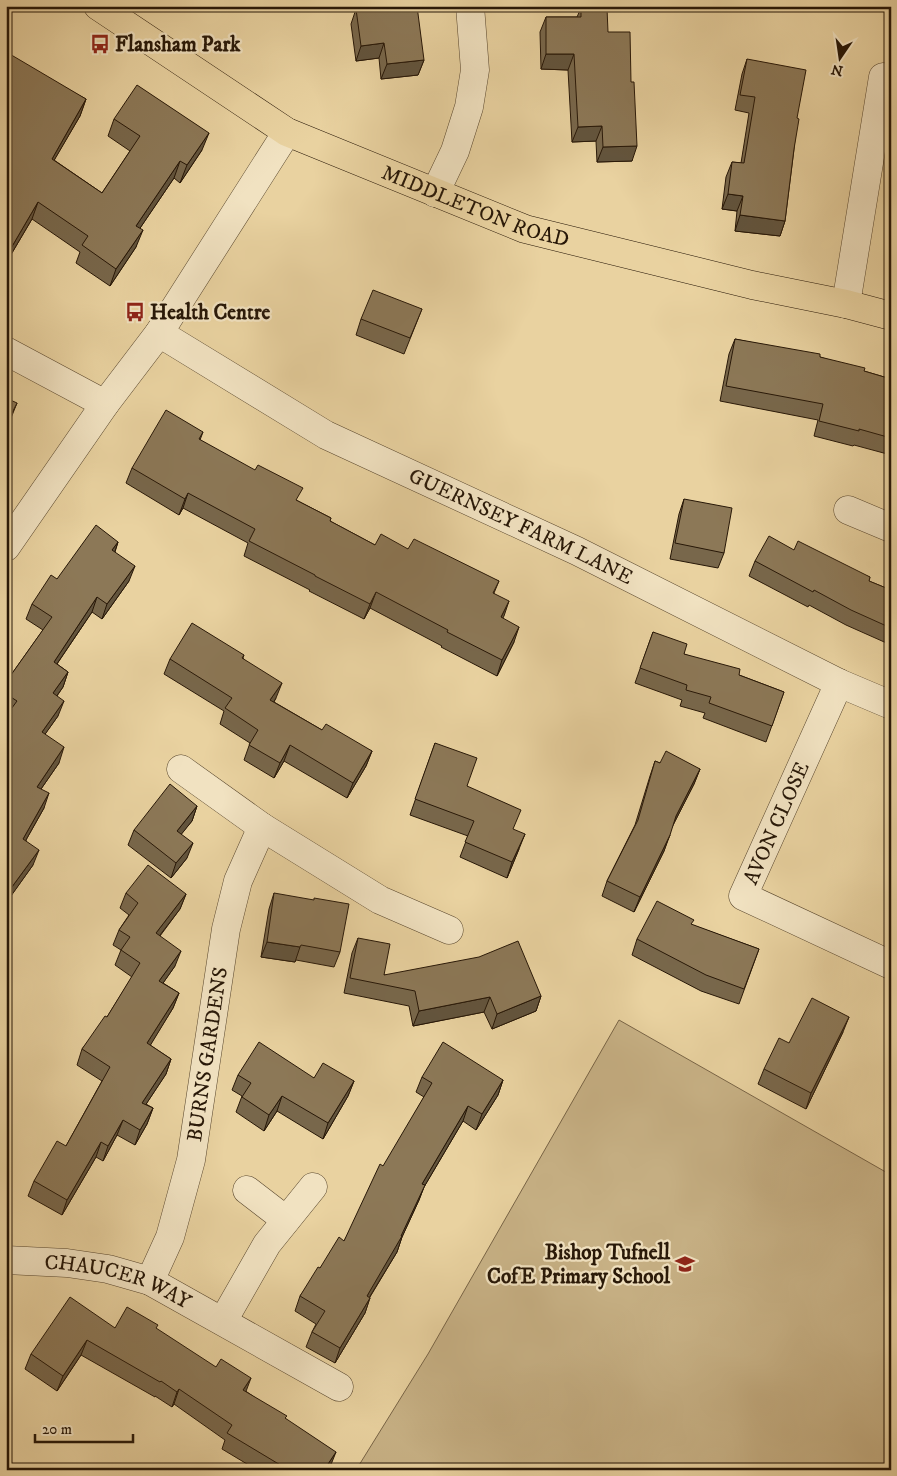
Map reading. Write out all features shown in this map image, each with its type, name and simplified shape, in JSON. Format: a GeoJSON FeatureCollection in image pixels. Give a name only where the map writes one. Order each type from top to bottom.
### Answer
{"type":"FeatureCollection","features":[{"type":"Feature","properties":{"kind":"main road","name":"MIDDLETON ROAD"},"geometry":{"type":"LineString","coordinates":[[98,6],[287,132],[525,229],[752,285],[846,304],[891,316]]}},
{"type":"Feature","properties":{"kind":"street"},"geometry":{"type":"LineString","coordinates":[[435,192],[455,151],[469,107],[475,70],[470,6]]}},
{"type":"Feature","properties":{"kind":"street"},"geometry":{"type":"LineString","coordinates":[[846,304],[883,77]]}},
{"type":"Feature","properties":{"kind":"street"},"geometry":{"type":"LineString","coordinates":[[6,547],[105,404],[159,334],[287,132]]}},
{"type":"Feature","properties":{"kind":"street","name":"GUERNSEY FARM LANE"},"geometry":{"type":"LineString","coordinates":[[159,334],[326,435],[577,551],[839,683],[891,705]]}},
{"type":"Feature","properties":{"kind":"street"},"geometry":{"type":"LineString","coordinates":[[6,350],[105,404]]}},
{"type":"Feature","properties":{"kind":"street"},"geometry":{"type":"LineString","coordinates":[[848,510],[891,528]]}},
{"type":"Feature","properties":{"kind":"street","name":"AVON CLOSE"},"geometry":{"type":"LineString","coordinates":[[839,683],[744,896],[891,965]]}},
{"type":"Feature","properties":{"kind":"street"},"geometry":{"type":"LineString","coordinates":[[181,769],[262,827],[380,900],[449,930]]}},
{"type":"Feature","properties":{"kind":"street","name":"BURNS GARDENS"},"geometry":{"type":"LineString","coordinates":[[150,1281],[170,1237],[191,1160],[226,929],[238,880],[262,827]]}},
{"type":"Feature","properties":{"kind":"street"},"geometry":{"type":"LineString","coordinates":[[223,1321],[267,1244],[314,1187]]}},
{"type":"Feature","properties":{"kind":"street"},"geometry":{"type":"LineString","coordinates":[[247,1190],[286,1220]]}},
{"type":"Feature","properties":{"kind":"street","name":"CHAUCER WAY"},"geometry":{"type":"LineString","coordinates":[[6,1260],[67,1263],[108,1269],[150,1281],[339,1387]]}},
{"type":"Feature","properties":{"kind":"shaded area","name":"Bishop Tufnell CofE Primary School"},"geometry":{"type":"Polygon","coordinates":[[[619,1020],[891,1175],[891,1470],[356,1470],[428,1354],[619,1020]]]}},
{"type":"Feature","properties":{"kind":"building"},"geometry":{"type":"Polygon","coordinates":[[[374,6],[417,6],[424,60],[387,64],[384,43],[361,46],[356,9],[374,6]]]}},
{"type":"Feature","properties":{"kind":"building"},"geometry":{"type":"Polygon","coordinates":[[[581,8],[607,8],[608,32],[630,32],[631,82],[634,82],[637,146],[603,147],[602,126],[578,127],[574,54],[546,54],[546,17],[581,17],[581,8]]]}},
{"type":"Feature","properties":{"kind":"building"},"geometry":{"type":"Polygon","coordinates":[[[8,53],[86,99],[52,159],[102,193],[140,136],[114,119],[137,85],[209,133],[187,165],[180,161],[136,226],[143,230],[116,269],[82,245],[88,236],[38,202],[6,254],[6,56],[8,53]]]}},
{"type":"Feature","properties":{"kind":"building"},"geometry":{"type":"Polygon","coordinates":[[[747,59],[806,70],[797,118],[799,119],[785,221],[740,215],[743,196],[728,194],[732,162],[744,163],[755,97],[740,95],[747,59]]]}},
{"type":"Feature","properties":{"kind":"building"},"geometry":{"type":"Polygon","coordinates":[[[373,290],[422,309],[410,338],[361,319],[373,290]]]}},
{"type":"Feature","properties":{"kind":"building"},"geometry":{"type":"Polygon","coordinates":[[[735,339],[820,354],[820,357],[865,368],[864,371],[891,379],[891,438],[819,421],[823,404],[726,386],[735,339]]]}},
{"type":"Feature","properties":{"kind":"building"},"geometry":{"type":"Polygon","coordinates":[[[6,398],[17,403],[6,425],[6,398]]]}},
{"type":"Feature","properties":{"kind":"building"},"geometry":{"type":"Polygon","coordinates":[[[166,410],[203,432],[199,439],[255,470],[258,465],[303,488],[296,500],[331,518],[330,521],[375,545],[381,534],[408,549],[414,539],[499,581],[493,593],[509,601],[501,617],[519,627],[502,660],[376,592],[370,604],[315,576],[249,541],[255,529],[188,493],[185,499],[132,468],[166,410]]]}},
{"type":"Feature","properties":{"kind":"building"},"geometry":{"type":"Polygon","coordinates":[[[684,499],[732,508],[724,553],[675,543],[684,499]]]}},
{"type":"Feature","properties":{"kind":"building"},"geometry":{"type":"Polygon","coordinates":[[[96,525],[118,542],[112,550],[135,566],[107,604],[97,597],[54,662],[68,672],[53,693],[64,701],[42,732],[64,747],[37,787],[49,793],[23,839],[39,850],[6,895],[6,716],[17,701],[6,694],[6,682],[52,617],[32,604],[51,575],[57,579],[96,525]]]}},
{"type":"Feature","properties":{"kind":"building"},"geometry":{"type":"Polygon","coordinates":[[[769,536],[794,550],[798,541],[870,577],[869,581],[891,590],[891,628],[851,610],[814,590],[813,592],[755,561],[769,536]]]}},
{"type":"Feature","properties":{"kind":"building"},"geometry":{"type":"Polygon","coordinates":[[[192,623],[244,655],[242,658],[282,683],[270,700],[322,730],[326,724],[372,751],[353,783],[290,745],[280,763],[249,745],[258,730],[225,708],[232,698],[170,659],[192,623]]]}},
{"type":"Feature","properties":{"kind":"building"},"geometry":{"type":"Polygon","coordinates":[[[653,632],[687,644],[684,654],[740,669],[739,675],[784,692],[772,726],[709,703],[711,697],[686,690],[687,685],[640,668],[653,632]]]}},
{"type":"Feature","properties":{"kind":"building"},"geometry":{"type":"Polygon","coordinates":[[[435,743],[477,758],[467,786],[521,810],[513,829],[525,834],[512,862],[465,842],[474,821],[415,799],[435,743]]]}},
{"type":"Feature","properties":{"kind":"building"},"geometry":{"type":"Polygon","coordinates":[[[666,751],[700,769],[676,816],[670,835],[640,897],[607,881],[638,820],[655,761],[660,763],[666,751]]]}},
{"type":"Feature","properties":{"kind":"building"},"geometry":{"type":"Polygon","coordinates":[[[170,784],[197,806],[177,831],[193,843],[176,863],[134,830],[170,784]]]}},
{"type":"Feature","properties":{"kind":"building"},"geometry":{"type":"Polygon","coordinates":[[[148,865],[186,894],[156,933],[181,951],[159,981],[179,993],[147,1043],[171,1059],[142,1103],[153,1108],[140,1130],[123,1120],[108,1146],[101,1142],[67,1200],[34,1181],[57,1141],[66,1146],[110,1067],[82,1049],[105,1016],[107,1017],[140,963],[121,950],[130,937],[119,930],[138,903],[126,893],[148,865]]]}},
{"type":"Feature","properties":{"kind":"building"},"geometry":{"type":"Polygon","coordinates":[[[274,893],[349,904],[340,952],[301,945],[300,947],[267,942],[274,893]]]}},
{"type":"Feature","properties":{"kind":"building"},"geometry":{"type":"Polygon","coordinates":[[[6,895],[11,898],[6,904],[6,895]]]}},
{"type":"Feature","properties":{"kind":"building"},"geometry":{"type":"Polygon","coordinates":[[[657,901],[694,920],[691,924],[759,949],[744,989],[706,975],[637,939],[657,901]]]}},
{"type":"Feature","properties":{"kind":"building"},"geometry":{"type":"Polygon","coordinates":[[[358,938],[390,944],[384,975],[479,957],[518,941],[541,996],[497,1014],[490,997],[419,1011],[415,991],[350,978],[358,938]]]}},
{"type":"Feature","properties":{"kind":"building"},"geometry":{"type":"Polygon","coordinates":[[[812,998],[849,1017],[811,1093],[764,1069],[779,1038],[789,1043],[812,998]]]}},
{"type":"Feature","properties":{"kind":"building"},"geometry":{"type":"Polygon","coordinates":[[[259,1042],[314,1078],[323,1063],[354,1081],[328,1123],[282,1096],[269,1115],[242,1097],[251,1083],[238,1075],[259,1042]]]}},
{"type":"Feature","properties":{"kind":"building"},"geometry":{"type":"Polygon","coordinates":[[[443,1042],[503,1080],[482,1114],[468,1106],[422,1184],[425,1185],[402,1236],[367,1296],[370,1298],[340,1348],[312,1332],[325,1311],[300,1296],[339,1237],[344,1241],[380,1164],[383,1166],[432,1083],[422,1077],[443,1042]]]}},
{"type":"Feature","properties":{"kind":"building"},"geometry":{"type":"Polygon","coordinates":[[[70,1297],[115,1328],[127,1307],[158,1325],[156,1328],[216,1367],[221,1359],[251,1378],[243,1390],[287,1416],[285,1418],[336,1452],[324,1470],[280,1470],[282,1466],[227,1433],[232,1425],[179,1389],[177,1392],[161,1381],[87,1340],[63,1376],[31,1354],[70,1297]]]}},
{"type":"Feature","properties":{"kind":"place","name":"Flansham Park"},"geometry":{"type":"Point","coordinates":[100,44]}},
{"type":"Feature","properties":{"kind":"place","name":"Health Centre"},"geometry":{"type":"Point","coordinates":[135,312]}},
{"type":"Feature","properties":{"kind":"place","name":"Bishop Tufnell CofE Primary School"},"geometry":{"type":"Point","coordinates":[685,1264]}}]}
